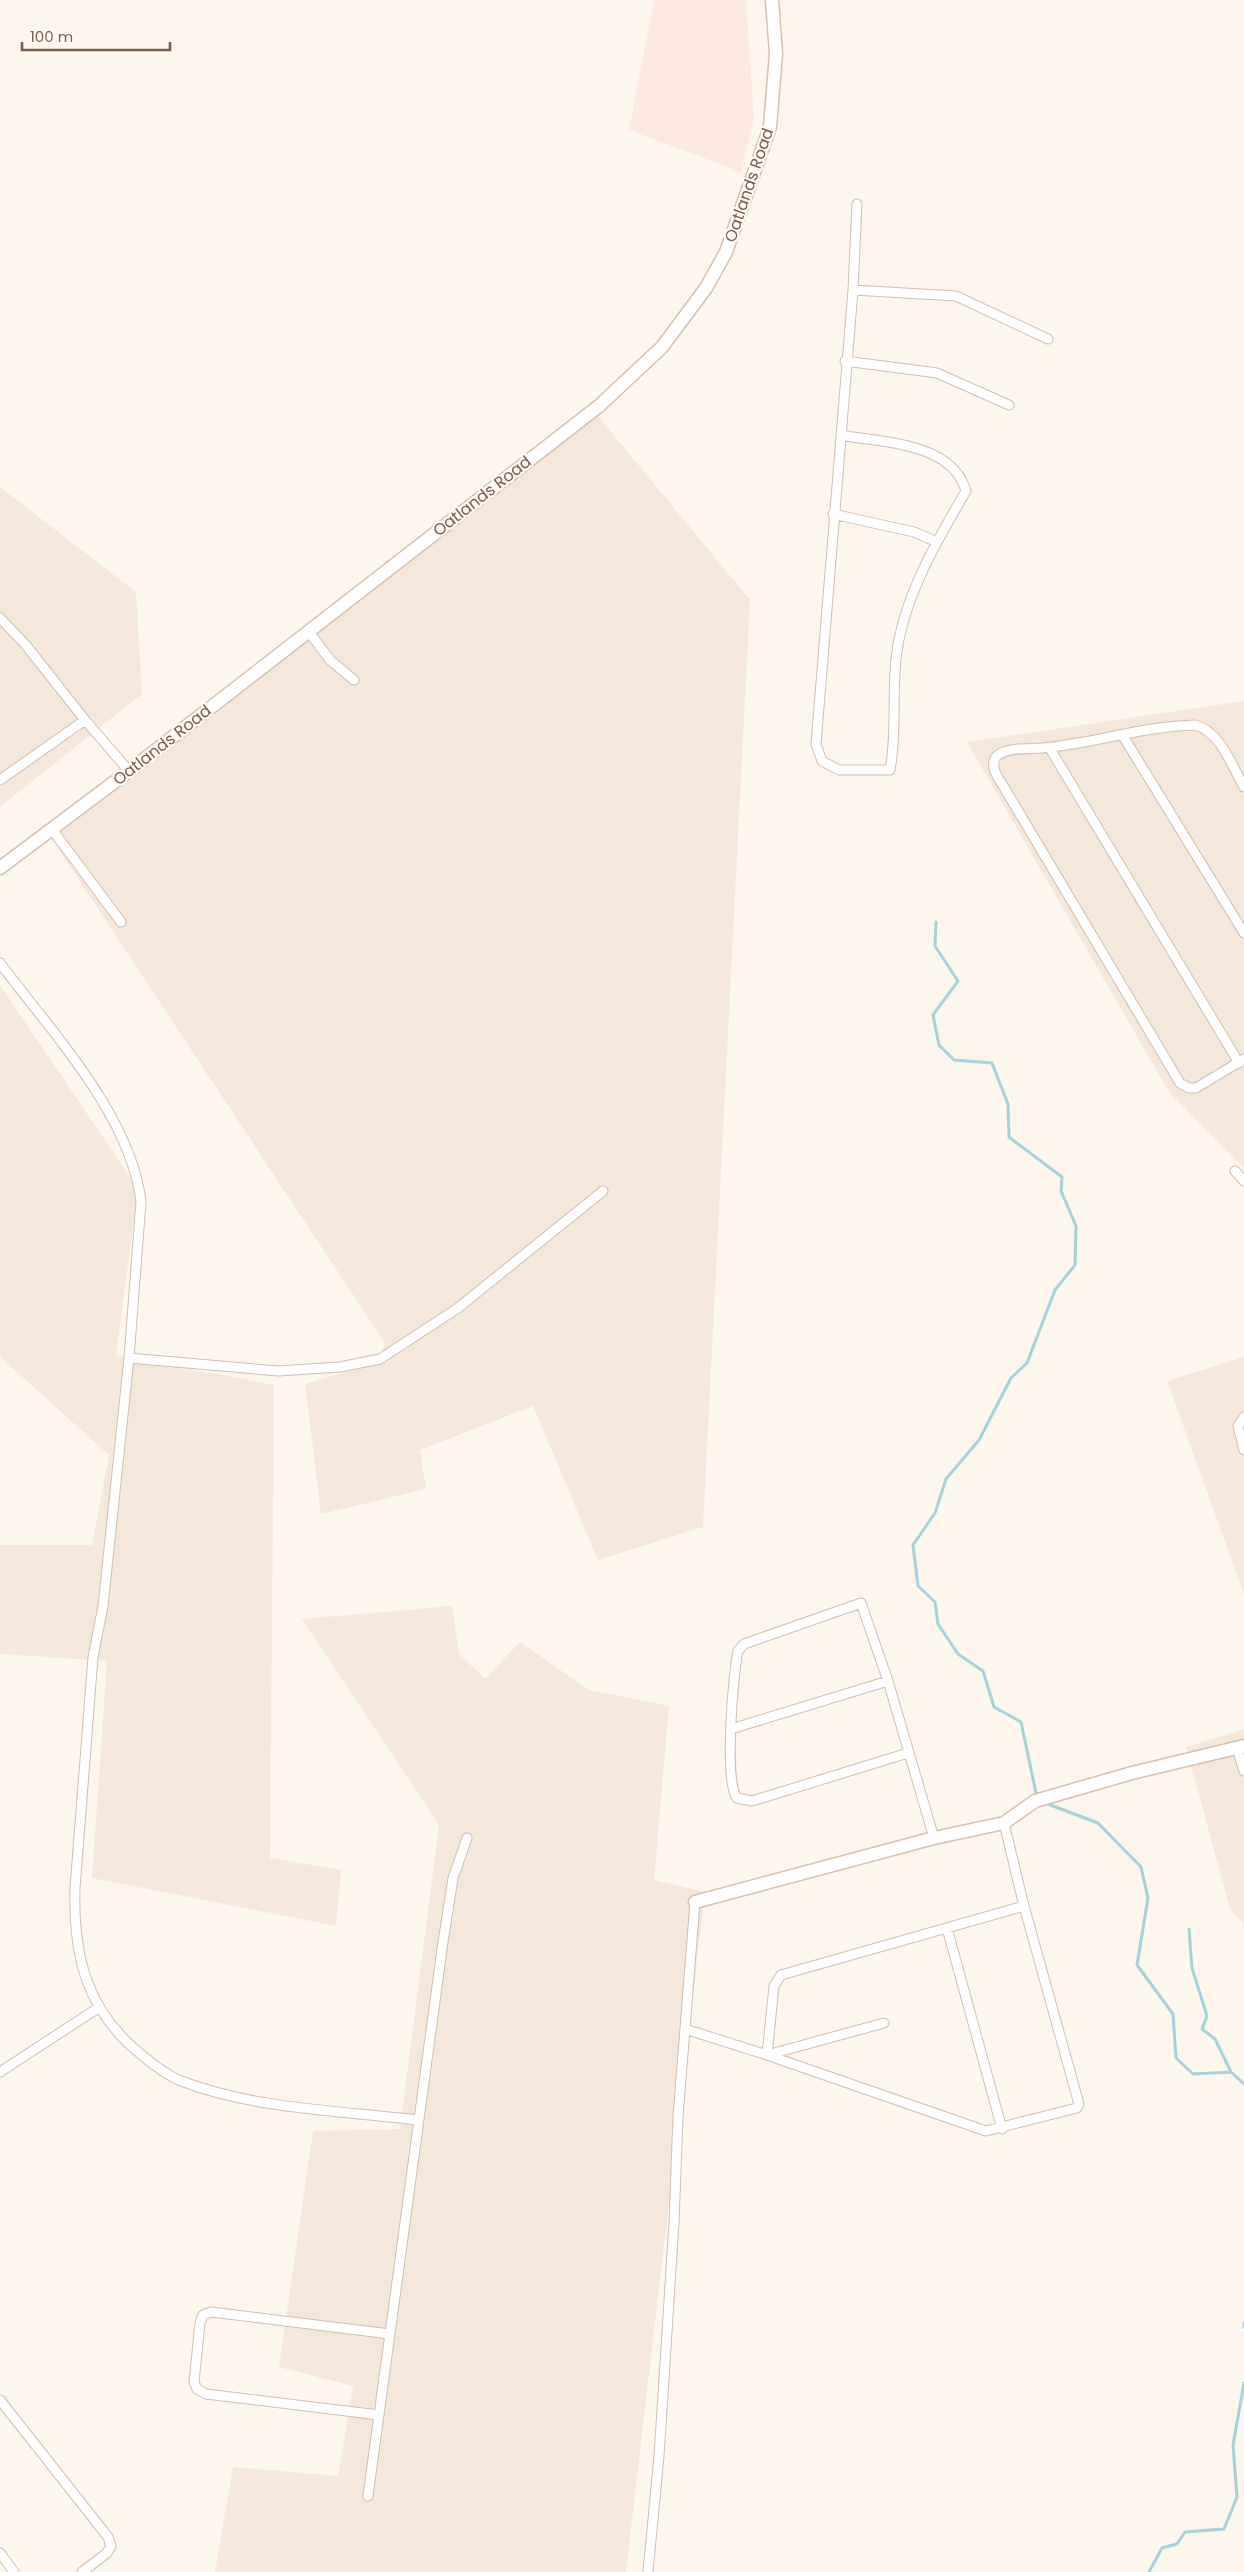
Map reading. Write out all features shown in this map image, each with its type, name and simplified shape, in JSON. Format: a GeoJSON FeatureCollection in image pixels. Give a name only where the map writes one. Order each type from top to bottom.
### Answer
{"type":"FeatureCollection","features":[{"type":"Feature","properties":{"kind":"street","name":"Oatlands Road"},"geometry":{"type":"LineString","coordinates":[[0,868],[129,771],[599,406],[662,347],[706,288],[726,252],[770,127],[776,54],[772,0]]}},
{"type":"Feature","properties":{"kind":"street"},"geometry":{"type":"LineString","coordinates":[[841,435],[924,451],[942,460],[961,476],[966,491],[936,542],[912,599],[896,658],[894,747],[890,770],[839,770],[822,761],[816,744],[833,514],[853,290],[857,204]]}},
{"type":"Feature","properties":{"kind":"street"},"geometry":{"type":"LineString","coordinates":[[853,290],[956,296],[1048,339]]}},
{"type":"Feature","properties":{"kind":"street"},"geometry":{"type":"LineString","coordinates":[[846,362],[937,373],[1009,405]]}},
{"type":"Feature","properties":{"kind":"street"},"geometry":{"type":"LineString","coordinates":[[833,514],[914,532],[936,542]]}},
{"type":"Feature","properties":{"kind":"street"},"geometry":{"type":"LineString","coordinates":[[0,618],[25,644],[85,720],[129,771]]}},
{"type":"Feature","properties":{"kind":"street"},"geometry":{"type":"LineString","coordinates":[[309,632],[330,660],[354,680]]}},
{"type":"Feature","properties":{"kind":"street"},"geometry":{"type":"LineString","coordinates":[[0,780],[85,720]]}},
{"type":"Feature","properties":{"kind":"street"},"geometry":{"type":"LineString","coordinates":[[1049,747],[1242,1061],[1196,1088],[1184,1086],[1173,1072],[1141,1014],[996,775],[994,761],[1000,754],[1011,750],[1049,747],[1184,725],[1204,727],[1214,737],[1244,787]]}},
{"type":"Feature","properties":{"kind":"street"},"geometry":{"type":"LineString","coordinates":[[1123,736],[1244,933]]}},
{"type":"Feature","properties":{"kind":"street"},"geometry":{"type":"LineString","coordinates":[[51,828],[121,922]]}},
{"type":"Feature","properties":{"kind":"street"},"geometry":{"type":"LineString","coordinates":[[0,964],[99,1093],[121,1135],[139,1182],[141,1202],[129,1358],[103,1606],[93,1658],[75,1888],[74,1920],[86,1981],[98,2008],[134,2049],[155,2066],[183,2082],[227,2095],[281,2104],[419,2120]]}},
{"type":"Feature","properties":{"kind":"street"},"geometry":{"type":"LineString","coordinates":[[1235,1171],[1244,1181]]}},
{"type":"Feature","properties":{"kind":"street"},"geometry":{"type":"LineString","coordinates":[[129,1358],[278,1371],[340,1367],[380,1359],[458,1308],[603,1191]]}},
{"type":"Feature","properties":{"kind":"street"},"geometry":{"type":"LineString","coordinates":[[1244,1416],[1238,1426],[1244,1450]]}},
{"type":"Feature","properties":{"kind":"street"},"geometry":{"type":"LineString","coordinates":[[908,1753],[746,1801],[737,1798],[732,1792],[730,1761],[738,1651],[744,1644],[861,1603],[888,1681],[934,1838]]}},
{"type":"Feature","properties":{"kind":"street"},"geometry":{"type":"LineString","coordinates":[[731,1730],[888,1681]]}},
{"type":"Feature","properties":{"kind":"street"},"geometry":{"type":"LineString","coordinates":[[648,2572],[659,2456],[685,2029],[695,1902],[934,1838],[1004,1823],[1035,1802],[1132,1773],[1241,1747],[1244,1771]]}},
{"type":"Feature","properties":{"kind":"street"},"geometry":{"type":"LineString","coordinates":[[685,2029],[767,2055],[986,2131],[1002,2129],[1075,2110],[1079,2104],[1024,1906],[1004,1823]]}},
{"type":"Feature","properties":{"kind":"street"},"geometry":{"type":"LineString","coordinates":[[368,2496],[453,1878],[466,1838]]}},
{"type":"Feature","properties":{"kind":"street"},"geometry":{"type":"LineString","coordinates":[[767,2055],[774,1986],[781,1975],[1024,1906]]}},
{"type":"Feature","properties":{"kind":"street"},"geometry":{"type":"LineString","coordinates":[[947,1928],[1002,2129]]}},
{"type":"Feature","properties":{"kind":"street"},"geometry":{"type":"LineString","coordinates":[[0,2072],[98,2008]]}},
{"type":"Feature","properties":{"kind":"street"},"geometry":{"type":"LineString","coordinates":[[767,2055],[884,2023]]}},
{"type":"Feature","properties":{"kind":"street"},"geometry":{"type":"LineString","coordinates":[[379,2415],[206,2394],[197,2389],[194,2382],[200,2323],[203,2315],[211,2312],[390,2334]]}},
{"type":"Feature","properties":{"kind":"street"},"geometry":{"type":"LineString","coordinates":[[0,2400],[108,2537],[111,2546],[107,2553],[82,2572]]}},
{"type":"Feature","properties":{"kind":"street"},"geometry":{"type":"LineString","coordinates":[[0,2553],[14,2572]]}},
{"type":"Feature","properties":{"kind":"shaded area"},"geometry":{"type":"Polygon","coordinates":[[[654,0],[746,0],[754,118],[741,172],[629,130],[654,0]]]}},
{"type":"Feature","properties":{"kind":"shaded area"},"geometry":{"type":"Polygon","coordinates":[[[598,416],[750,600],[703,1527],[598,1560],[533,1406],[420,1450],[426,1489],[321,1514],[305,1384],[377,1363],[385,1343],[51,838],[598,416]]]}},
{"type":"Feature","properties":{"kind":"shaded area"},"geometry":{"type":"Polygon","coordinates":[[[0,487],[136,592],[142,694],[0,807],[0,487]]]}},
{"type":"Feature","properties":{"kind":"shaded area"},"geometry":{"type":"Polygon","coordinates":[[[1244,701],[1244,1168],[1169,1092],[967,742],[1244,701]]]}},
{"type":"Feature","properties":{"kind":"shaded area"},"geometry":{"type":"Polygon","coordinates":[[[0,985],[138,1189],[116,1355],[274,1385],[270,1858],[341,1870],[336,1926],[92,1878],[107,1661],[0,1654],[0,1545],[92,1545],[109,1455],[0,1357],[0,985]]]}},
{"type":"Feature","properties":{"kind":"shaded area"},"geometry":{"type":"Polygon","coordinates":[[[1244,1357],[1244,1594],[1167,1381],[1244,1357]]]}},
{"type":"Feature","properties":{"kind":"shaded area"},"geometry":{"type":"Polygon","coordinates":[[[452,1606],[459,1654],[485,1679],[520,1642],[589,1690],[669,1706],[654,1880],[705,1892],[626,2572],[215,2572],[233,2467],[338,2476],[353,2386],[279,2367],[313,2131],[400,2129],[439,1825],[302,1619],[452,1606]]]}},
{"type":"Feature","properties":{"kind":"shaded area"},"geometry":{"type":"Polygon","coordinates":[[[1244,1729],[1244,1924],[1230,1909],[1186,1747],[1244,1729]]]}},
{"type":"Feature","properties":{"kind":"waterway"},"geometry":{"type":"LineString","coordinates":[[936,922],[935,946],[958,981],[933,1015],[939,1045],[954,1060],[992,1063],[1008,1104],[1009,1137],[1062,1177],[1061,1191],[1076,1226],[1075,1265],[1055,1290],[1027,1363],[1011,1378],[979,1440],[946,1479],[935,1513],[913,1545],[918,1586],[935,1602],[938,1624],[958,1654],[983,1671],[994,1707],[1021,1722],[1036,1793]]}},
{"type":"Feature","properties":{"kind":"waterway"},"geometry":{"type":"LineString","coordinates":[[1045,1803],[1098,1823],[1141,1867],[1148,1898],[1137,1965],[1173,2014],[1176,2058],[1193,2074],[1231,2072]]}},
{"type":"Feature","properties":{"kind":"waterway"},"geometry":{"type":"LineString","coordinates":[[1189,1929],[1192,1968],[1207,2016],[1202,2029],[1215,2039],[1231,2072],[1244,2084]]}},
{"type":"Feature","properties":{"kind":"waterway"},"geometry":{"type":"LineString","coordinates":[[1149,2572],[1162,2548],[1177,2544],[1185,2532],[1224,2529],[1237,2497],[1233,2445],[1244,2383]]}}]}
